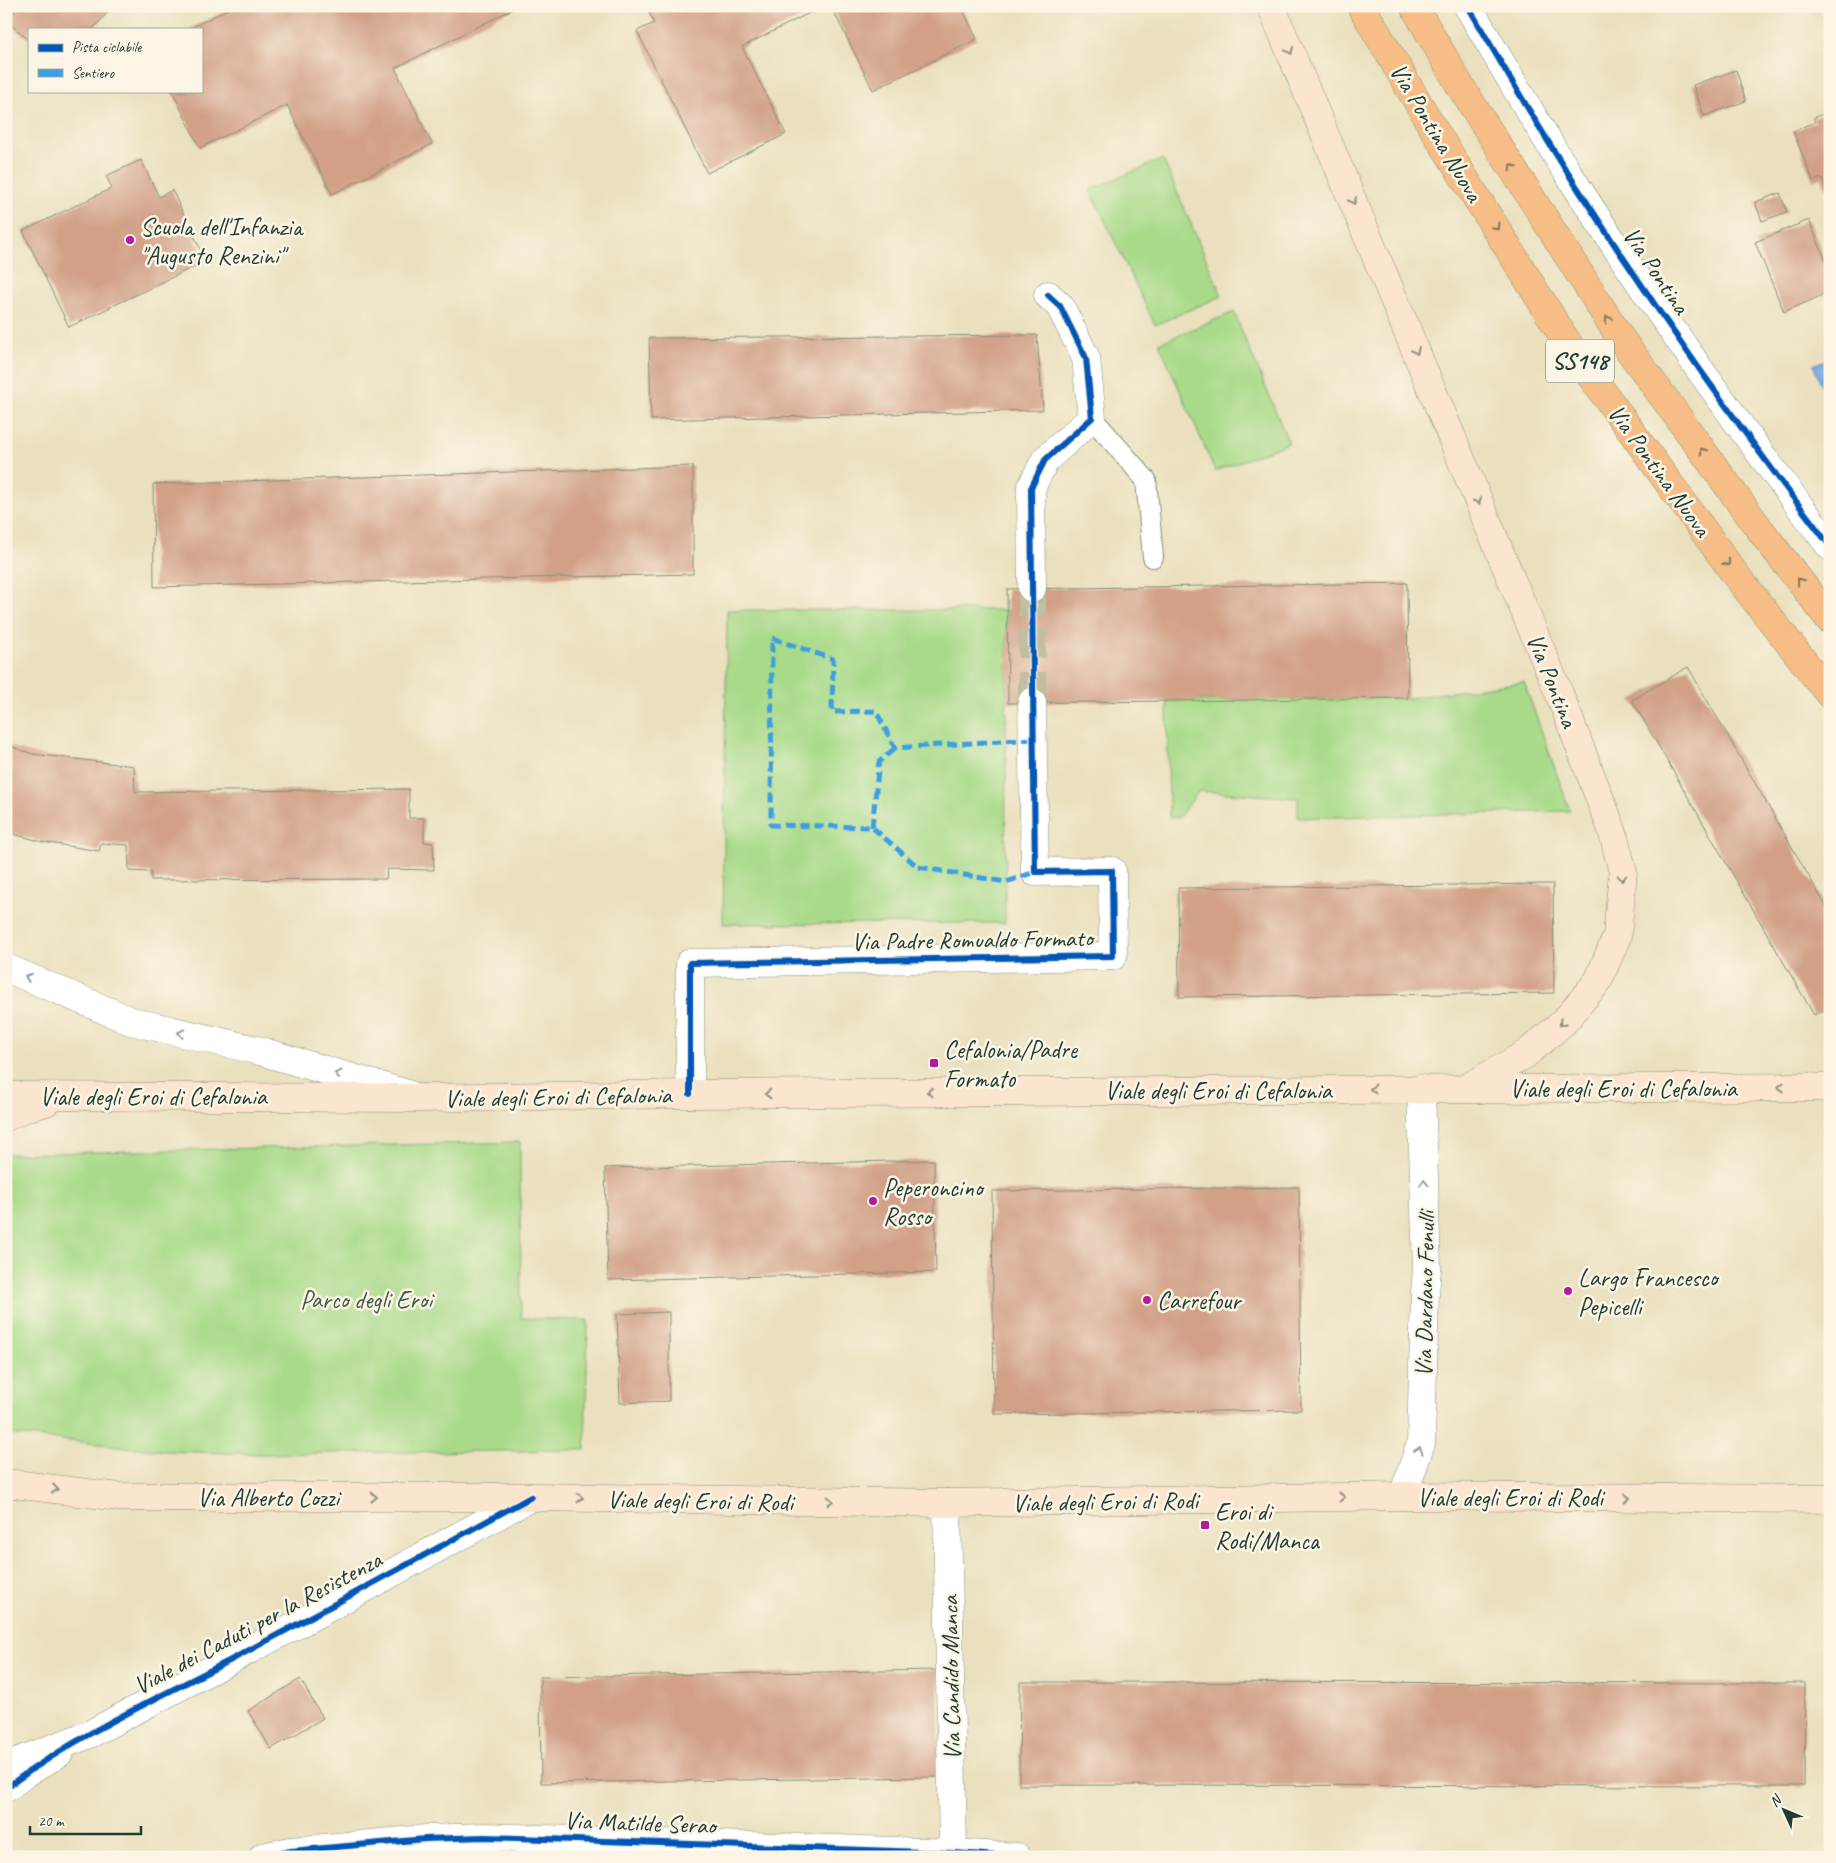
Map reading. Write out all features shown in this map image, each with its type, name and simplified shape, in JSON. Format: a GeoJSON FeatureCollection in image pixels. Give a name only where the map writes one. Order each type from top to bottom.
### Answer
{"type":"FeatureCollection","features":[{"type":"Feature","properties":{"kind":"highway","name":"Via Pontina Nuova"},"geometry":{"type":"LineString","coordinates":[[1361,6],[1433,128],[1572,350],[1735,574],[1830,695]]}},
{"type":"Feature","properties":{"kind":"highway","name":"Via Pontina Nuova"},"geometry":{"type":"LineString","coordinates":[[1414,6],[1462,89],[1621,339],[1761,531],[1830,620]]}},
{"type":"Feature","properties":{"kind":"main road","name":"Via Pontina"},"geometry":{"type":"LineString","coordinates":[[1271,6],[1559,693],[1612,830],[1623,872],[1617,936],[1598,981],[1564,1022],[1526,1054],[1466,1088]]}},
{"type":"Feature","properties":{"kind":"main road","name":"Viale degli Eroi di Cefalonia"},"geometry":{"type":"LineString","coordinates":[[6,1096],[418,1098],[1466,1088],[1830,1088]]}},
{"type":"Feature","properties":{"kind":"main road"},"geometry":{"type":"LineString","coordinates":[[6,1117],[25,1108],[71,1096]]}},
{"type":"Feature","properties":{"kind":"main road","name":"Via Alberto Cozzi"},"geometry":{"type":"LineString","coordinates":[[6,1484],[119,1497],[531,1497]]}},
{"type":"Feature","properties":{"kind":"main road","name":"Viale degli Eroi di Rodi"},"geometry":{"type":"LineString","coordinates":[[531,1497],[947,1503],[1403,1496],[1830,1499]]}},
{"type":"Feature","properties":{"kind":"street","name":"Via Pontina"},"geometry":{"type":"LineString","coordinates":[[1468,6],[1563,165],[1632,272],[1713,388],[1829,544]]}},
{"type":"Feature","properties":{"kind":"street"},"geometry":{"type":"LineString","coordinates":[[1032,588],[1031,488],[1045,460],[1092,418],[1086,358],[1060,306],[1048,295]]}},
{"type":"Feature","properties":{"kind":"street","name":"Via Padre Romualdo Formato"},"geometry":{"type":"LineString","coordinates":[[690,1094],[690,963],[1113,956],[1112,871],[1035,872],[1032,702]]}},
{"type":"Feature","properties":{"kind":"street"},"geometry":{"type":"LineString","coordinates":[[6,968],[131,1021],[260,1051],[418,1098]]}},
{"type":"Feature","properties":{"kind":"street","name":"Via Dardano Fenulli"},"geometry":{"type":"LineString","coordinates":[[1403,1496],[1421,1443],[1424,1292],[1427,1269],[1422,1089]]}},
{"type":"Feature","properties":{"kind":"street","name":"Viale dei Caduti per la Resistenza"},"geometry":{"type":"LineString","coordinates":[[6,1788],[26,1773],[90,1734],[313,1616],[531,1497]]}},
{"type":"Feature","properties":{"kind":"street"},"geometry":{"type":"LineString","coordinates":[[1781,1499],[1830,1511]]}},
{"type":"Feature","properties":{"kind":"street","name":"Via Candido Manca"},"geometry":{"type":"LineString","coordinates":[[947,1503],[953,1853]]}},
{"type":"Feature","properties":{"kind":"street","name":"Viale dei Caduti per la Resistenza"},"geometry":{"type":"LineString","coordinates":[[6,1766],[90,1734]]}},
{"type":"Feature","properties":{"kind":"street","name":"Via Matilde Serao"},"geometry":{"type":"LineString","coordinates":[[263,1857],[280,1852],[330,1852],[454,1837],[484,1837],[811,1852],[953,1853],[1017,1857]]}},
{"type":"Feature","properties":{"kind":"lane"},"geometry":{"type":"LineString","coordinates":[[1092,418],[1146,480],[1153,557]]}},
{"type":"Feature","properties":{"kind":"green space"},"geometry":{"type":"Polygon","coordinates":[[[1163,159],[1222,296],[1155,325],[1090,190],[1163,159]]]}},
{"type":"Feature","properties":{"kind":"green space"},"geometry":{"type":"Polygon","coordinates":[[[1234,312],[1289,443],[1215,471],[1159,343],[1234,312]]]}},
{"type":"Feature","properties":{"kind":"green space"},"geometry":{"type":"Polygon","coordinates":[[[727,610],[1007,610],[1005,923],[723,924],[727,610]]]}},
{"type":"Feature","properties":{"kind":"green space"},"geometry":{"type":"Polygon","coordinates":[[[1524,682],[1570,811],[1298,818],[1298,798],[1199,791],[1179,817],[1169,818],[1167,701],[1408,698],[1524,682]]]}},
{"type":"Feature","properties":{"kind":"green space","name":"Parco degli Eroi"},"geometry":{"type":"Polygon","coordinates":[[[520,1142],[521,1318],[588,1320],[585,1450],[258,1454],[164,1451],[7,1434],[6,1154],[520,1142]]]}},
{"type":"Feature","properties":{"kind":"water"},"geometry":{"type":"Polygon","coordinates":[[[1830,358],[1830,382],[1822,386],[1813,365],[1830,358]]]}},
{"type":"Feature","properties":{"kind":"building"},"geometry":{"type":"Polygon","coordinates":[[[18,6],[113,6],[94,28],[28,28],[28,39],[6,21],[18,6]]]}},
{"type":"Feature","properties":{"kind":"building"},"geometry":{"type":"Polygon","coordinates":[[[234,6],[519,6],[395,68],[432,144],[332,194],[287,105],[200,148],[172,92],[202,92],[202,28],[191,28],[234,6]]]}},
{"type":"Feature","properties":{"kind":"building"},"geometry":{"type":"Polygon","coordinates":[[[646,6],[823,6],[742,47],[786,134],[707,173],[637,31],[654,23],[646,6]]]}},
{"type":"Feature","properties":{"kind":"building"},"geometry":{"type":"Polygon","coordinates":[[[831,6],[961,6],[977,39],[873,90],[831,6]]]}},
{"type":"Feature","properties":{"kind":"building"},"geometry":{"type":"Polygon","coordinates":[[[1736,70],[1746,101],[1704,116],[1693,85],[1736,70]]]}},
{"type":"Feature","properties":{"kind":"building"},"geometry":{"type":"Polygon","coordinates":[[[1830,111],[1830,198],[1822,178],[1813,181],[1793,131],[1815,122],[1813,118],[1830,111]]]}},
{"type":"Feature","properties":{"kind":"building"},"geometry":{"type":"Polygon","coordinates":[[[141,160],[159,197],[172,190],[206,261],[69,327],[23,231],[112,188],[106,176],[141,160]]]}},
{"type":"Feature","properties":{"kind":"building"},"geometry":{"type":"Polygon","coordinates":[[[1780,193],[1787,212],[1762,221],[1755,202],[1780,193]]]}},
{"type":"Feature","properties":{"kind":"building"},"geometry":{"type":"Polygon","coordinates":[[[1809,220],[1830,271],[1830,292],[1784,312],[1755,242],[1809,220]]]}},
{"type":"Feature","properties":{"kind":"building"},"geometry":{"type":"Polygon","coordinates":[[[1037,335],[1043,410],[651,420],[649,338],[1037,335]]]}},
{"type":"Feature","properties":{"kind":"building"},"geometry":{"type":"Polygon","coordinates":[[[693,466],[693,574],[154,587],[153,484],[693,466]]]}},
{"type":"Feature","properties":{"kind":"building"},"geometry":{"type":"Polygon","coordinates":[[[1407,583],[1408,698],[1008,703],[1007,589],[1407,583]]]}},
{"type":"Feature","properties":{"kind":"building"},"geometry":{"type":"Polygon","coordinates":[[[1688,667],[1830,913],[1830,1007],[1814,1015],[1632,700],[1688,667]]]}},
{"type":"Feature","properties":{"kind":"building"},"geometry":{"type":"Polygon","coordinates":[[[6,745],[33,754],[134,766],[135,792],[409,789],[409,818],[424,818],[424,842],[433,843],[434,870],[387,869],[386,879],[151,880],[151,872],[129,871],[128,845],[101,843],[99,851],[43,842],[6,832],[6,745]]]}},
{"type":"Feature","properties":{"kind":"building"},"geometry":{"type":"Polygon","coordinates":[[[1553,884],[1554,993],[1179,997],[1178,888],[1553,884]]]}},
{"type":"Feature","properties":{"kind":"building"},"geometry":{"type":"Polygon","coordinates":[[[934,1160],[936,1272],[608,1280],[605,1168],[934,1160]]]}},
{"type":"Feature","properties":{"kind":"building","name":"Carrefour"},"geometry":{"type":"Polygon","coordinates":[[[1299,1187],[1301,1410],[994,1414],[992,1191],[1299,1187]]]}},
{"type":"Feature","properties":{"kind":"building"},"geometry":{"type":"Polygon","coordinates":[[[669,1312],[669,1401],[620,1403],[617,1314],[669,1312]]]}},
{"type":"Feature","properties":{"kind":"building"},"geometry":{"type":"Polygon","coordinates":[[[938,1670],[939,1777],[541,1783],[540,1677],[938,1670]]]}},
{"type":"Feature","properties":{"kind":"building"},"geometry":{"type":"Polygon","coordinates":[[[300,1679],[323,1718],[271,1749],[248,1711],[300,1679]]]}},
{"type":"Feature","properties":{"kind":"building"},"geometry":{"type":"Polygon","coordinates":[[[1020,1682],[1805,1683],[1804,1786],[1019,1785],[1020,1682]]]}},
{"type":"Feature","properties":{"kind":"tunnel"},"geometry":{"type":"LineString","coordinates":[[1032,588],[1032,702]]}},
{"type":"Feature","properties":{"kind":"marked path"},"geometry":{"type":"LineString","coordinates":[[1032,739],[895,748],[876,711],[832,712],[833,659],[772,638],[771,825],[872,827],[918,867],[1006,882],[1035,872]]}},
{"type":"Feature","properties":{"kind":"marked path"},"geometry":{"type":"LineString","coordinates":[[872,827],[879,762],[895,748]]}},
{"type":"Feature","properties":{"kind":"cycle path"},"geometry":{"type":"LineString","coordinates":[[1468,6],[1546,138],[1603,228],[1730,412],[1830,546]]}},
{"type":"Feature","properties":{"kind":"cycle path"},"geometry":{"type":"LineString","coordinates":[[690,1094],[690,963],[1113,956],[1112,871],[1035,872],[1031,488],[1045,460],[1092,418],[1086,358],[1060,306],[1048,295]]}},
{"type":"Feature","properties":{"kind":"cycle path"},"geometry":{"type":"LineString","coordinates":[[6,1788],[86,1736],[229,1661],[531,1497]]}},
{"type":"Feature","properties":{"kind":"cycle path"},"geometry":{"type":"LineString","coordinates":[[263,1857],[291,1851],[426,1839],[484,1837],[953,1853],[1017,1857]]}},
{"type":"Feature","properties":{"kind":"place","name":"Scuola dell'Infanzia \"Augusto Renzini\""},"geometry":{"type":"Point","coordinates":[130,240]}},
{"type":"Feature","properties":{"kind":"place","name":"Cefalonia/Padre Formato"},"geometry":{"type":"Point","coordinates":[934,1063]}},
{"type":"Feature","properties":{"kind":"place","name":"Peperoncino Rosso"},"geometry":{"type":"Point","coordinates":[873,1201]}},
{"type":"Feature","properties":{"kind":"place","name":"Largo Francesco Pepicelli"},"geometry":{"type":"Point","coordinates":[1568,1291]}},
{"type":"Feature","properties":{"kind":"place","name":"Carrefour"},"geometry":{"type":"Point","coordinates":[1147,1300]}},
{"type":"Feature","properties":{"kind":"place","name":"Eroi di Rodi/Manca"},"geometry":{"type":"Point","coordinates":[1205,1525]}}]}
